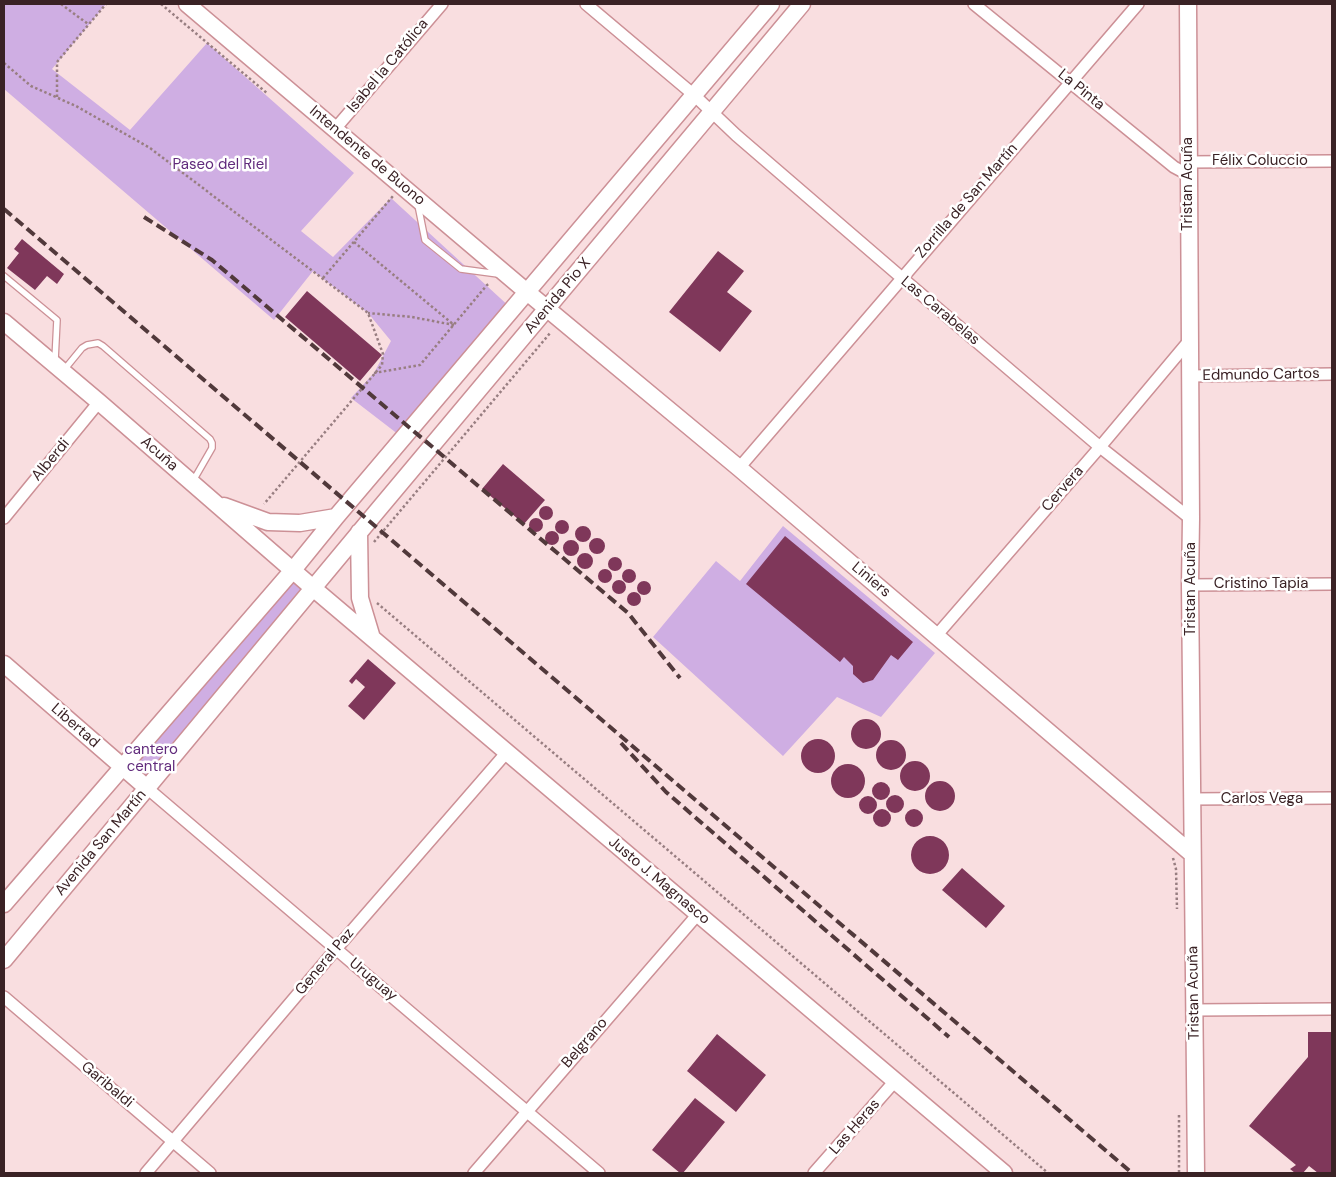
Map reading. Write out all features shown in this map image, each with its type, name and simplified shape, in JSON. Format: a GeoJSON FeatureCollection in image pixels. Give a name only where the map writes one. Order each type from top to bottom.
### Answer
{"type":"FeatureCollection","features":[{"type":"Feature","properties":{"kind":"main road","name":"Intendente de Buono"},"geometry":{"type":"LineString","coordinates":[[187,4],[547,308]]}},
{"type":"Feature","properties":{"kind":"main road","name":"Avenida Pio X"},"geometry":{"type":"LineString","coordinates":[[293,570],[772,4]]}},
{"type":"Feature","properties":{"kind":"main road","name":"Avenida Pio X"},"geometry":{"type":"LineString","coordinates":[[314,588],[802,4]]}},
{"type":"Feature","properties":{"kind":"main road","name":"Tristan Acuña"},"geometry":{"type":"LineString","coordinates":[[1188,4],[1190,585],[1196,1173]]}},
{"type":"Feature","properties":{"kind":"main road","name":"Liniers"},"geometry":{"type":"LineString","coordinates":[[547,308],[739,468],[1192,854]]}},
{"type":"Feature","properties":{"kind":"main road","name":"Acuña"},"geometry":{"type":"LineString","coordinates":[[4,322],[314,588]]}},
{"type":"Feature","properties":{"kind":"main road"},"geometry":{"type":"LineString","coordinates":[[216,504],[268,522],[300,523],[336,517]]}},
{"type":"Feature","properties":{"kind":"main road"},"geometry":{"type":"LineString","coordinates":[[359,532],[360,598],[372,638]]}},
{"type":"Feature","properties":{"kind":"main road"},"geometry":{"type":"LineString","coordinates":[[4,904],[293,570]]}},
{"type":"Feature","properties":{"kind":"main road","name":"Justo J. Magnasco"},"geometry":{"type":"LineString","coordinates":[[314,588],[1004,1173]]}},
{"type":"Feature","properties":{"kind":"main road","name":"Avenida San Martín"},"geometry":{"type":"LineString","coordinates":[[4,960],[314,588]]}},
{"type":"Feature","properties":{"kind":"main road","name":"Libertad"},"geometry":{"type":"LineString","coordinates":[[4,664],[147,788]]}},
{"type":"Feature","properties":{"kind":"street","name":"Isabel la Católica"},"geometry":{"type":"LineString","coordinates":[[335,129],[442,4]]}},
{"type":"Feature","properties":{"kind":"street","name":"Las Carabelas"},"geometry":{"type":"LineString","coordinates":[[586,4],[694,95],[902,278],[1100,447],[1191,519]]}},
{"type":"Feature","properties":{"kind":"street","name":"La Pinta"},"geometry":{"type":"LineString","coordinates":[[974,4],[1174,167],[1188,168]]}},
{"type":"Feature","properties":{"kind":"street","name":"Zorrilla de San Martín"},"geometry":{"type":"LineString","coordinates":[[739,468],[1138,4]]}},
{"type":"Feature","properties":{"kind":"street","name":"Félix Coluccio"},"geometry":{"type":"LineString","coordinates":[[1188,168],[1332,161]]}},
{"type":"Feature","properties":{"kind":"street","name":"Cervera"},"geometry":{"type":"LineString","coordinates":[[936,636],[1189,341]]}},
{"type":"Feature","properties":{"kind":"street","name":"Edmundo Cartos"},"geometry":{"type":"LineString","coordinates":[[1190,376],[1332,374]]}},
{"type":"Feature","properties":{"kind":"street","name":"Alberdi"},"geometry":{"type":"LineString","coordinates":[[4,518],[99,402]]}},
{"type":"Feature","properties":{"kind":"street","name":"Cristino Tapia"},"geometry":{"type":"LineString","coordinates":[[1190,585],[1332,584]]}},
{"type":"Feature","properties":{"kind":"street","name":"General Paz"},"geometry":{"type":"LineString","coordinates":[[146,1173],[336,949],[507,752]]}},
{"type":"Feature","properties":{"kind":"street","name":"Uruguay"},"geometry":{"type":"LineString","coordinates":[[147,788],[599,1173]]}},
{"type":"Feature","properties":{"kind":"street","name":"Carlos Vega"},"geometry":{"type":"LineString","coordinates":[[1192,799],[1332,798]]}},
{"type":"Feature","properties":{"kind":"street","name":"Belgrano"},"geometry":{"type":"LineString","coordinates":[[474,1173],[698,914]]}},
{"type":"Feature","properties":{"kind":"street","name":"Garibaldi"},"geometry":{"type":"LineString","coordinates":[[4,998],[210,1173]]}},
{"type":"Feature","properties":{"kind":"street"},"geometry":{"type":"LineString","coordinates":[[1194,1010],[1332,1010]]}},
{"type":"Feature","properties":{"kind":"street","name":"Las Heras"},"geometry":{"type":"LineString","coordinates":[[814,1173],[895,1081]]}},
{"type":"Feature","properties":{"kind":"lane"},"geometry":{"type":"LineString","coordinates":[[417,198],[425,240],[461,270],[507,275]]}},
{"type":"Feature","properties":{"kind":"lane"},"geometry":{"type":"LineString","coordinates":[[4,276],[57,320],[59,368]]}},
{"type":"Feature","properties":{"kind":"lane"},"geometry":{"type":"LineString","coordinates":[[59,368],[87,345],[98,343],[103,346],[210,439],[212,448],[192,482]]}},
{"type":"Feature","properties":{"kind":"path"},"geometry":{"type":"LineString","coordinates":[[61,4],[88,24]]}},
{"type":"Feature","properties":{"kind":"path"},"geometry":{"type":"LineString","coordinates":[[57,98],[57,62],[106,4]]}},
{"type":"Feature","properties":{"kind":"path"},"geometry":{"type":"LineString","coordinates":[[4,63],[31,86],[76,106],[150,148],[368,313],[383,354],[382,364],[253,516]]}},
{"type":"Feature","properties":{"kind":"path"},"geometry":{"type":"LineString","coordinates":[[323,278],[402,186]]}},
{"type":"Feature","properties":{"kind":"path"},"geometry":{"type":"LineString","coordinates":[[354,242],[454,325]]}},
{"type":"Feature","properties":{"kind":"path"},"geometry":{"type":"LineString","coordinates":[[374,373],[420,366],[487,284],[507,275]]}},
{"type":"Feature","properties":{"kind":"path"},"geometry":{"type":"LineString","coordinates":[[368,313],[412,317],[454,325]]}},
{"type":"Feature","properties":{"kind":"path"},"geometry":{"type":"LineString","coordinates":[[373,543],[561,320]]}},
{"type":"Feature","properties":{"kind":"path"},"geometry":{"type":"LineString","coordinates":[[359,588],[1048,1173]]}},
{"type":"Feature","properties":{"kind":"green space","name":"Paseo del Riel"},"geometry":{"type":"Polygon","coordinates":[[[4,4],[106,4],[52,69],[130,130],[207,43],[354,173],[301,231],[333,257],[391,198],[512,309],[403,438],[351,398],[374,373],[391,341],[368,313],[313,271],[274,320],[4,89],[4,4]]]}},
{"type":"Feature","properties":{"kind":"green space"},"geometry":{"type":"Polygon","coordinates":[[[783,526],[935,653],[881,717],[837,697],[783,756],[653,637],[716,561],[740,581],[783,526]]]}},
{"type":"Feature","properties":{"kind":"green space","name":"cantero central"},"geometry":{"type":"Polygon","coordinates":[[[293,570],[313,588],[147,788],[122,766],[293,570]]]}},
{"type":"Feature","properties":{"kind":"building"},"geometry":{"type":"Polygon","coordinates":[[[22,239],[64,274],[57,284],[47,276],[35,290],[7,268],[19,253],[14,249],[22,239]]]}},
{"type":"Feature","properties":{"kind":"building"},"geometry":{"type":"Polygon","coordinates":[[[718,251],[744,271],[727,292],[752,311],[720,352],[669,312],[718,251]]]}},
{"type":"Feature","properties":{"kind":"building"},"geometry":{"type":"Polygon","coordinates":[[[307,291],[382,355],[360,381],[285,317],[307,291]]]}},
{"type":"Feature","properties":{"kind":"building"},"geometry":{"type":"Polygon","coordinates":[[[503,464],[545,500],[524,524],[482,489],[503,464]]]}},
{"type":"Feature","properties":{"kind":"building"},"geometry":{"type":"Polygon","coordinates":[[[546,506],[551,508],[553,513],[551,518],[546,520],[541,518],[539,513],[541,508],[546,506]]]}},
{"type":"Feature","properties":{"kind":"building"},"geometry":{"type":"Polygon","coordinates":[[[536,518],[541,520],[543,525],[541,530],[536,532],[531,530],[529,525],[531,520],[536,518]]]}},
{"type":"Feature","properties":{"kind":"building"},"geometry":{"type":"Polygon","coordinates":[[[562,520],[567,522],[569,527],[567,532],[562,534],[557,532],[555,527],[557,522],[562,520]]]}},
{"type":"Feature","properties":{"kind":"building"},"geometry":{"type":"Polygon","coordinates":[[[583,526],[591,534],[583,542],[575,534],[583,526]]]}},
{"type":"Feature","properties":{"kind":"building"},"geometry":{"type":"Polygon","coordinates":[[[552,531],[557,533],[559,538],[557,543],[552,545],[547,543],[545,538],[547,533],[552,531]]]}},
{"type":"Feature","properties":{"kind":"building"},"geometry":{"type":"Polygon","coordinates":[[[785,536],[913,642],[898,660],[891,655],[873,680],[863,683],[853,674],[853,666],[844,657],[840,662],[746,584],[785,536]]]}},
{"type":"Feature","properties":{"kind":"building"},"geometry":{"type":"Polygon","coordinates":[[[597,538],[605,546],[597,554],[589,546],[597,538]]]}},
{"type":"Feature","properties":{"kind":"building"},"geometry":{"type":"Polygon","coordinates":[[[571,540],[579,548],[571,556],[563,548],[571,540]]]}},
{"type":"Feature","properties":{"kind":"building"},"geometry":{"type":"Polygon","coordinates":[[[585,553],[593,561],[585,569],[577,561],[585,553]]]}},
{"type":"Feature","properties":{"kind":"building"},"geometry":{"type":"Polygon","coordinates":[[[615,557],[620,559],[622,564],[620,569],[615,571],[610,569],[608,564],[610,559],[615,557]]]}},
{"type":"Feature","properties":{"kind":"building"},"geometry":{"type":"Polygon","coordinates":[[[605,569],[610,571],[612,576],[610,581],[605,583],[600,581],[598,576],[600,571],[605,569]]]}},
{"type":"Feature","properties":{"kind":"building"},"geometry":{"type":"Polygon","coordinates":[[[629,569],[634,571],[636,576],[634,581],[629,583],[624,581],[622,576],[624,571],[629,569]]]}},
{"type":"Feature","properties":{"kind":"building"},"geometry":{"type":"Polygon","coordinates":[[[619,580],[624,582],[626,587],[624,592],[619,594],[614,592],[612,587],[614,582],[619,580]]]}},
{"type":"Feature","properties":{"kind":"building"},"geometry":{"type":"Polygon","coordinates":[[[644,581],[649,583],[651,588],[649,593],[644,595],[639,593],[637,588],[639,583],[644,581]]]}},
{"type":"Feature","properties":{"kind":"building"},"geometry":{"type":"Polygon","coordinates":[[[634,592],[639,594],[641,599],[639,604],[634,606],[629,604],[627,599],[629,594],[634,592]]]}},
{"type":"Feature","properties":{"kind":"building"},"geometry":{"type":"Polygon","coordinates":[[[368,659],[396,683],[364,720],[348,706],[365,687],[356,679],[352,684],[349,681],[368,659]]]}},
{"type":"Feature","properties":{"kind":"building"},"geometry":{"type":"Polygon","coordinates":[[[866,719],[877,723],[881,734],[877,745],[866,749],[855,745],[851,734],[855,723],[866,719]]]}},
{"type":"Feature","properties":{"kind":"building"},"geometry":{"type":"Polygon","coordinates":[[[818,739],[830,744],[835,756],[830,768],[818,773],[806,768],[801,756],[806,744],[818,739]]]}},
{"type":"Feature","properties":{"kind":"building"},"geometry":{"type":"Polygon","coordinates":[[[891,740],[902,744],[906,755],[902,766],[891,770],[880,766],[876,755],[880,744],[891,740]]]}},
{"type":"Feature","properties":{"kind":"building"},"geometry":{"type":"Polygon","coordinates":[[[915,761],[926,765],[930,776],[926,787],[915,791],[904,787],[900,776],[904,765],[915,761]]]}},
{"type":"Feature","properties":{"kind":"building"},"geometry":{"type":"Polygon","coordinates":[[[848,764],[860,769],[865,781],[860,793],[848,798],[836,793],[831,781],[836,769],[848,764]]]}},
{"type":"Feature","properties":{"kind":"building"},"geometry":{"type":"Polygon","coordinates":[[[940,781],[951,785],[955,796],[951,807],[940,811],[929,807],[925,796],[929,785],[940,781]]]}},
{"type":"Feature","properties":{"kind":"building"},"geometry":{"type":"Polygon","coordinates":[[[881,782],[887,785],[890,791],[887,797],[881,800],[875,797],[872,791],[875,785],[881,782]]]}},
{"type":"Feature","properties":{"kind":"building"},"geometry":{"type":"Polygon","coordinates":[[[895,795],[901,798],[904,804],[901,810],[895,813],[889,810],[886,804],[889,798],[895,795]]]}},
{"type":"Feature","properties":{"kind":"building"},"geometry":{"type":"Polygon","coordinates":[[[868,796],[874,799],[877,805],[874,811],[868,814],[862,811],[859,805],[862,799],[868,796]]]}},
{"type":"Feature","properties":{"kind":"building"},"geometry":{"type":"Polygon","coordinates":[[[882,809],[888,812],[891,818],[888,824],[882,827],[876,824],[873,818],[876,812],[882,809]]]}},
{"type":"Feature","properties":{"kind":"building"},"geometry":{"type":"Polygon","coordinates":[[[914,809],[920,812],[923,818],[920,824],[914,827],[908,824],[905,818],[908,812],[914,809]]]}},
{"type":"Feature","properties":{"kind":"building"},"geometry":{"type":"Polygon","coordinates":[[[930,836],[937,837],[943,842],[948,848],[948,862],[943,868],[937,873],[930,874],[923,873],[917,868],[912,862],[911,855],[912,848],[917,842],[923,837],[930,836]]]}},
{"type":"Feature","properties":{"kind":"building"},"geometry":{"type":"Polygon","coordinates":[[[962,868],[1005,906],[986,928],[942,890],[962,868]]]}},
{"type":"Feature","properties":{"kind":"building"},"geometry":{"type":"Polygon","coordinates":[[[1308,1032],[1332,1032],[1332,1173],[1318,1173],[1309,1166],[1303,1173],[1295,1173],[1290,1169],[1296,1165],[1249,1126],[1308,1057],[1308,1032]]]}},
{"type":"Feature","properties":{"kind":"building"},"geometry":{"type":"Polygon","coordinates":[[[717,1034],[766,1075],[736,1112],[687,1071],[717,1034]]]}},
{"type":"Feature","properties":{"kind":"building"},"geometry":{"type":"Polygon","coordinates":[[[695,1098],[725,1122],[683,1173],[680,1173],[652,1150],[695,1098]]]}},
{"type":"Feature","properties":{"kind":"railway"},"geometry":{"type":"LineString","coordinates":[[4,209],[1132,1173]]}},
{"type":"Feature","properties":{"kind":"railway"},"geometry":{"type":"LineString","coordinates":[[144,217],[212,260],[628,613],[680,678]]}},
{"type":"Feature","properties":{"kind":"railway"},"geometry":{"type":"LineString","coordinates":[[621,743],[666,792],[949,1037]]}}]}
